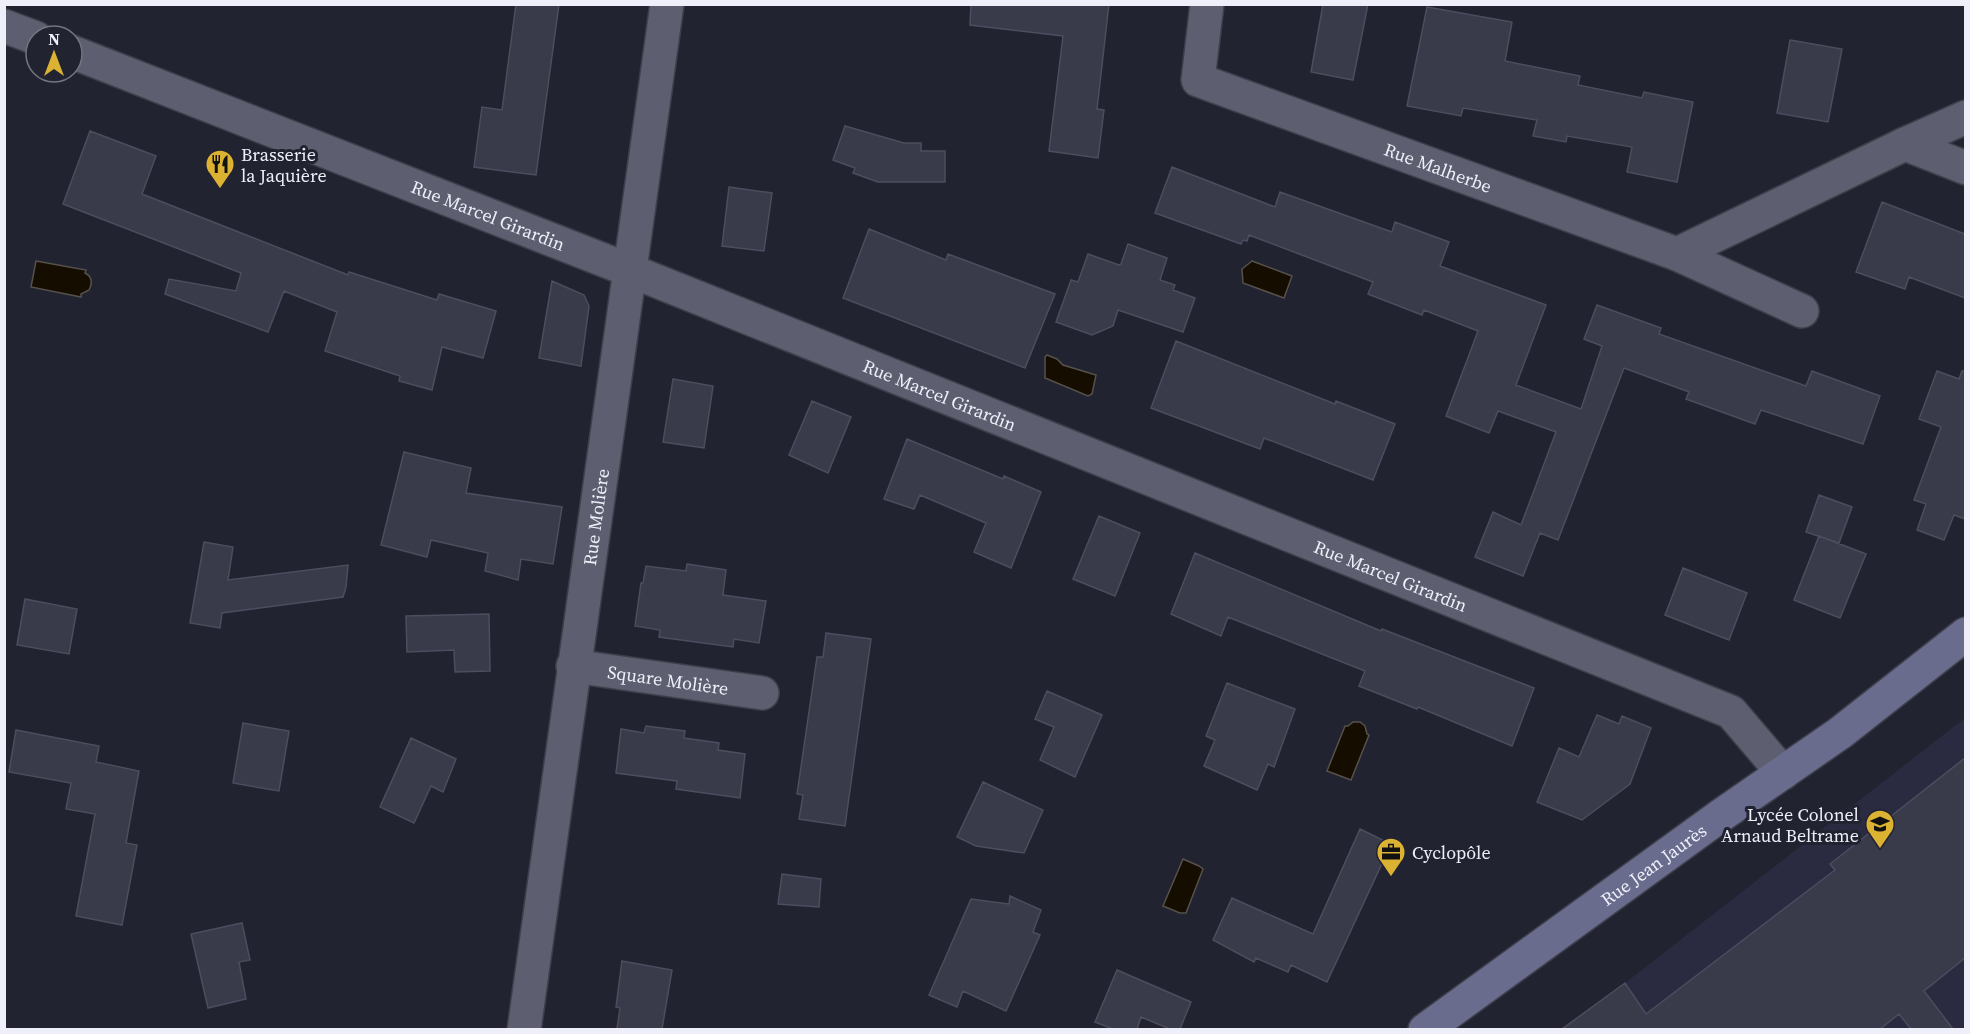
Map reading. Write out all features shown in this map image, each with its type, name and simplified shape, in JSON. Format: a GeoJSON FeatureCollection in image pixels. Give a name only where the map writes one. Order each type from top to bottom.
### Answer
{"type":"FeatureCollection","features":[{"type":"Feature","properties":{"kind":"main road","name":"Rue Jean Jaurès"},"geometry":{"type":"LineString","coordinates":[[1425,1029],[1840,733],[1965,634]]}},
{"type":"Feature","properties":{"kind":"street","name":"Rue Molière"},"geometry":{"type":"LineString","coordinates":[[524,1029],[667,4]]}},
{"type":"Feature","properties":{"kind":"street","name":"Rue Malherbe"},"geometry":{"type":"LineString","coordinates":[[1206,4],[1198,80],[1677,254],[1802,311]]}},
{"type":"Feature","properties":{"kind":"street"},"geometry":{"type":"LineString","coordinates":[[4,26],[24,34]]}},
{"type":"Feature","properties":{"kind":"street","name":"Rue Marcel Girardin"},"geometry":{"type":"LineString","coordinates":[[84,57],[629,270],[1731,712],[1783,772]]}},
{"type":"Feature","properties":{"kind":"street"},"geometry":{"type":"LineString","coordinates":[[1677,254],[1965,117]]}},
{"type":"Feature","properties":{"kind":"street"},"geometry":{"type":"LineString","coordinates":[[1905,144],[1965,168]]}},
{"type":"Feature","properties":{"kind":"street","name":"Square Molière"},"geometry":{"type":"LineString","coordinates":[[573,666],[762,693]]}},
{"type":"Feature","properties":{"kind":"shaded area"},"geometry":{"type":"Polygon","coordinates":[[[36,261],[86,270],[85,273],[91,281],[89,290],[81,294],[81,297],[31,287],[36,261]]]}},
{"type":"Feature","properties":{"kind":"shaded area"},"geometry":{"type":"Polygon","coordinates":[[[1252,261],[1292,276],[1284,298],[1243,283],[1242,269],[1252,261]]]}},
{"type":"Feature","properties":{"kind":"shaded area"},"geometry":{"type":"Polygon","coordinates":[[[1047,355],[1057,359],[1063,365],[1096,375],[1092,394],[1088,396],[1045,378],[1045,357],[1047,355]]]}},
{"type":"Feature","properties":{"kind":"shaded area","name":"Lycée Colonel Arnaud Beltrame"},"geometry":{"type":"Polygon","coordinates":[[[1965,718],[1965,1029],[1562,1030],[1625,983],[1965,718]]]}},
{"type":"Feature","properties":{"kind":"shaded area"},"geometry":{"type":"Polygon","coordinates":[[[1353,722],[1360,722],[1365,726],[1369,735],[1351,780],[1327,771],[1345,726],[1353,722]]]}},
{"type":"Feature","properties":{"kind":"shaded area"},"geometry":{"type":"Polygon","coordinates":[[[1183,859],[1203,869],[1186,913],[1180,913],[1163,906],[1183,859]]]}},
{"type":"Feature","properties":{"kind":"building"},"geometry":{"type":"Polygon","coordinates":[[[516,4],[559,4],[536,175],[474,167],[482,107],[502,110],[516,4]]]}},
{"type":"Feature","properties":{"kind":"building"},"geometry":{"type":"Polygon","coordinates":[[[971,4],[1109,4],[1097,109],[1104,110],[1098,158],[1049,151],[1063,36],[970,25],[971,4]]]}},
{"type":"Feature","properties":{"kind":"building"},"geometry":{"type":"Polygon","coordinates":[[[1323,4],[1368,4],[1353,80],[1311,72],[1323,4]]]}},
{"type":"Feature","properties":{"kind":"building"},"geometry":{"type":"Polygon","coordinates":[[[1427,7],[1512,22],[1505,61],[1580,76],[1578,85],[1642,98],[1644,92],[1693,102],[1677,182],[1627,172],[1632,147],[1567,136],[1566,142],[1533,136],[1537,120],[1463,108],[1461,116],[1407,106],[1427,7]]]}},
{"type":"Feature","properties":{"kind":"building"},"geometry":{"type":"Polygon","coordinates":[[[1790,40],[1842,49],[1828,122],[1777,113],[1790,40]]]}},
{"type":"Feature","properties":{"kind":"building"},"geometry":{"type":"Polygon","coordinates":[[[845,126],[904,143],[921,143],[921,151],[945,151],[945,182],[878,182],[853,173],[855,168],[833,160],[845,126]]]}},
{"type":"Feature","properties":{"kind":"building"},"geometry":{"type":"Polygon","coordinates":[[[90,131],[156,156],[142,194],[348,275],[349,272],[437,300],[439,294],[496,311],[483,358],[442,347],[432,390],[399,381],[400,376],[325,351],[337,312],[284,291],[268,332],[165,294],[169,279],[236,291],[241,273],[63,204],[90,131]]]}},
{"type":"Feature","properties":{"kind":"building"},"geometry":{"type":"Polygon","coordinates":[[[1172,167],[1275,207],[1280,192],[1392,232],[1395,222],[1449,242],[1440,266],[1546,305],[1516,385],[1581,409],[1602,346],[1584,339],[1597,305],[1661,328],[1659,334],[1806,386],[1812,371],[1880,396],[1863,444],[1761,410],[1755,424],[1686,399],[1689,392],[1624,368],[1558,540],[1540,533],[1523,576],[1475,557],[1493,512],[1521,525],[1556,432],[1498,411],[1489,433],[1446,416],[1478,331],[1424,310],[1422,315],[1368,294],[1373,282],[1249,235],[1247,241],[1243,240],[1241,244],[1155,213],[1172,167]]]}},
{"type":"Feature","properties":{"kind":"building"},"geometry":{"type":"Polygon","coordinates":[[[729,187],[772,193],[764,251],[722,246],[729,187]]]}},
{"type":"Feature","properties":{"kind":"building"},"geometry":{"type":"Polygon","coordinates":[[[1882,202],[1965,234],[1965,298],[1909,277],[1905,289],[1856,272],[1882,202]]]}},
{"type":"Feature","properties":{"kind":"building"},"geometry":{"type":"Polygon","coordinates":[[[869,229],[946,260],[948,254],[1055,294],[1025,368],[843,298],[869,229]]]}},
{"type":"Feature","properties":{"kind":"building"},"geometry":{"type":"Polygon","coordinates":[[[1128,244],[1167,258],[1160,280],[1175,285],[1173,290],[1195,298],[1183,332],[1118,310],[1113,326],[1092,335],[1056,322],[1071,280],[1078,282],[1088,254],[1119,265],[1128,244]]]}},
{"type":"Feature","properties":{"kind":"building"},"geometry":{"type":"Polygon","coordinates":[[[552,281],[584,295],[589,306],[581,366],[539,358],[552,281]]]}},
{"type":"Feature","properties":{"kind":"building"},"geometry":{"type":"Polygon","coordinates":[[[1176,341],[1335,404],[1336,401],[1395,424],[1373,480],[1264,438],[1260,449],[1151,408],[1176,341]]]}},
{"type":"Feature","properties":{"kind":"building"},"geometry":{"type":"Polygon","coordinates":[[[1937,371],[1959,379],[1962,371],[1965,371],[1965,519],[1954,515],[1944,540],[1917,530],[1926,504],[1914,500],[1941,427],[1919,419],[1937,371]]]}},
{"type":"Feature","properties":{"kind":"building"},"geometry":{"type":"Polygon","coordinates":[[[673,379],[713,386],[704,448],[663,442],[673,379]]]}},
{"type":"Feature","properties":{"kind":"building"},"geometry":{"type":"Polygon","coordinates":[[[812,401],[851,417],[828,473],[789,455],[812,401]]]}},
{"type":"Feature","properties":{"kind":"building"},"geometry":{"type":"Polygon","coordinates":[[[907,439],[1003,479],[1004,476],[1041,492],[1011,568],[974,552],[986,523],[920,495],[914,509],[884,499],[907,439]]]}},
{"type":"Feature","properties":{"kind":"building"},"geometry":{"type":"Polygon","coordinates":[[[404,452],[471,468],[466,493],[562,507],[553,564],[521,559],[518,580],[485,571],[488,553],[431,540],[427,557],[381,545],[404,452]]]}},
{"type":"Feature","properties":{"kind":"building"},"geometry":{"type":"Polygon","coordinates":[[[1819,495],[1852,507],[1839,543],[1806,532],[1819,495]]]}},
{"type":"Feature","properties":{"kind":"building"},"geometry":{"type":"Polygon","coordinates":[[[1099,516],[1140,533],[1115,596],[1073,579],[1099,516]]]}},
{"type":"Feature","properties":{"kind":"building"},"geometry":{"type":"Polygon","coordinates":[[[1819,536],[1866,554],[1840,618],[1794,600],[1819,536]]]}},
{"type":"Feature","properties":{"kind":"building"},"geometry":{"type":"Polygon","coordinates":[[[204,542],[233,547],[228,580],[348,565],[343,597],[222,613],[220,628],[190,623],[204,542]]]}},
{"type":"Feature","properties":{"kind":"building"},"geometry":{"type":"Polygon","coordinates":[[[1195,553],[1381,631],[1382,629],[1534,688],[1512,746],[1418,707],[1417,709],[1359,686],[1365,671],[1228,617],[1221,636],[1171,614],[1195,553]]]}},
{"type":"Feature","properties":{"kind":"building"},"geometry":{"type":"Polygon","coordinates":[[[687,564],[726,570],[723,595],[766,601],[759,643],[734,639],[733,647],[659,637],[660,630],[635,626],[641,583],[643,583],[646,566],[686,571],[687,564]]]}},
{"type":"Feature","properties":{"kind":"building"},"geometry":{"type":"Polygon","coordinates":[[[1683,568],[1747,593],[1729,640],[1665,615],[1683,568]]]}},
{"type":"Feature","properties":{"kind":"building"},"geometry":{"type":"Polygon","coordinates":[[[25,599],[77,609],[69,654],[17,645],[25,599]]]}},
{"type":"Feature","properties":{"kind":"building"},"geometry":{"type":"Polygon","coordinates":[[[489,614],[490,671],[455,672],[454,650],[407,652],[406,616],[489,614]]]}},
{"type":"Feature","properties":{"kind":"building"},"geometry":{"type":"Polygon","coordinates":[[[826,633],[871,639],[845,826],[799,819],[803,795],[797,794],[817,657],[823,657],[826,633]]]}},
{"type":"Feature","properties":{"kind":"building"},"geometry":{"type":"Polygon","coordinates":[[[1227,683],[1295,709],[1274,767],[1268,764],[1257,790],[1204,766],[1215,740],[1206,736],[1227,683]]]}},
{"type":"Feature","properties":{"kind":"building"},"geometry":{"type":"Polygon","coordinates":[[[1047,691],[1102,715],[1075,777],[1040,760],[1054,727],[1035,719],[1047,691]]]}},
{"type":"Feature","properties":{"kind":"building"},"geometry":{"type":"Polygon","coordinates":[[[1597,715],[1619,724],[1622,716],[1651,728],[1630,784],[1582,820],[1537,802],[1559,748],[1579,757],[1597,715]]]}},
{"type":"Feature","properties":{"kind":"building"},"geometry":{"type":"Polygon","coordinates":[[[243,723],[289,731],[279,791],[233,783],[243,723]]]}},
{"type":"Feature","properties":{"kind":"building"},"geometry":{"type":"Polygon","coordinates":[[[646,726],[685,731],[684,738],[719,743],[718,750],[745,754],[740,798],[676,789],[677,781],[616,773],[621,729],[644,733],[646,726]]]}},
{"type":"Feature","properties":{"kind":"building"},"geometry":{"type":"Polygon","coordinates":[[[16,730],[99,746],[96,762],[139,771],[126,843],[137,845],[122,925],[76,916],[95,814],[66,809],[71,783],[9,772],[16,730]]]}},
{"type":"Feature","properties":{"kind":"building"},"geometry":{"type":"Polygon","coordinates":[[[411,738],[456,759],[443,792],[431,786],[414,823],[380,807],[411,738]]]}},
{"type":"Feature","properties":{"kind":"building","name":"Lycée Colonel Arnaud Beltrame"},"geometry":{"type":"Polygon","coordinates":[[[1965,758],[1965,958],[1924,991],[1953,1029],[1911,1029],[1899,1014],[1880,1029],[1562,1029],[1625,983],[1646,1014],[1835,870],[1830,864],[1965,758]]]}},
{"type":"Feature","properties":{"kind":"building"},"geometry":{"type":"Polygon","coordinates":[[[983,782],[1043,810],[1024,853],[976,846],[957,837],[983,782]]]}},
{"type":"Feature","properties":{"kind":"building"},"geometry":{"type":"Polygon","coordinates":[[[1360,829],[1391,844],[1327,982],[1291,965],[1288,972],[1256,958],[1254,962],[1213,940],[1232,898],[1313,934],[1360,829]]]}},
{"type":"Feature","properties":{"kind":"building"},"geometry":{"type":"Polygon","coordinates":[[[782,874],[821,879],[819,907],[778,904],[782,874]]]}},
{"type":"Feature","properties":{"kind":"building"},"geometry":{"type":"Polygon","coordinates":[[[1010,896],[1041,910],[1033,932],[1040,935],[1006,1011],[963,991],[957,1007],[929,995],[971,899],[1009,904],[1010,896]]]}},
{"type":"Feature","properties":{"kind":"building"},"geometry":{"type":"Polygon","coordinates":[[[242,923],[250,960],[239,962],[246,999],[208,1008],[191,934],[242,923]]]}},
{"type":"Feature","properties":{"kind":"building"},"geometry":{"type":"Polygon","coordinates":[[[622,961],[672,970],[662,1029],[617,1029],[620,1008],[616,1007],[622,961]]]}},
{"type":"Feature","properties":{"kind":"building"},"geometry":{"type":"Polygon","coordinates":[[[1117,970],[1191,1002],[1180,1029],[1170,1029],[1141,1017],[1137,1029],[1113,1029],[1095,1022],[1117,970]]]}},
{"type":"Feature","properties":{"kind":"place","name":"Brasserie la Jaquière"},"geometry":{"type":"Point","coordinates":[220,190]}},
{"type":"Feature","properties":{"kind":"place","name":"Lycée Colonel Arnaud Beltrame"},"geometry":{"type":"Point","coordinates":[1880,850]}},
{"type":"Feature","properties":{"kind":"place","name":"Cyclopôle"},"geometry":{"type":"Point","coordinates":[1391,878]}}]}
